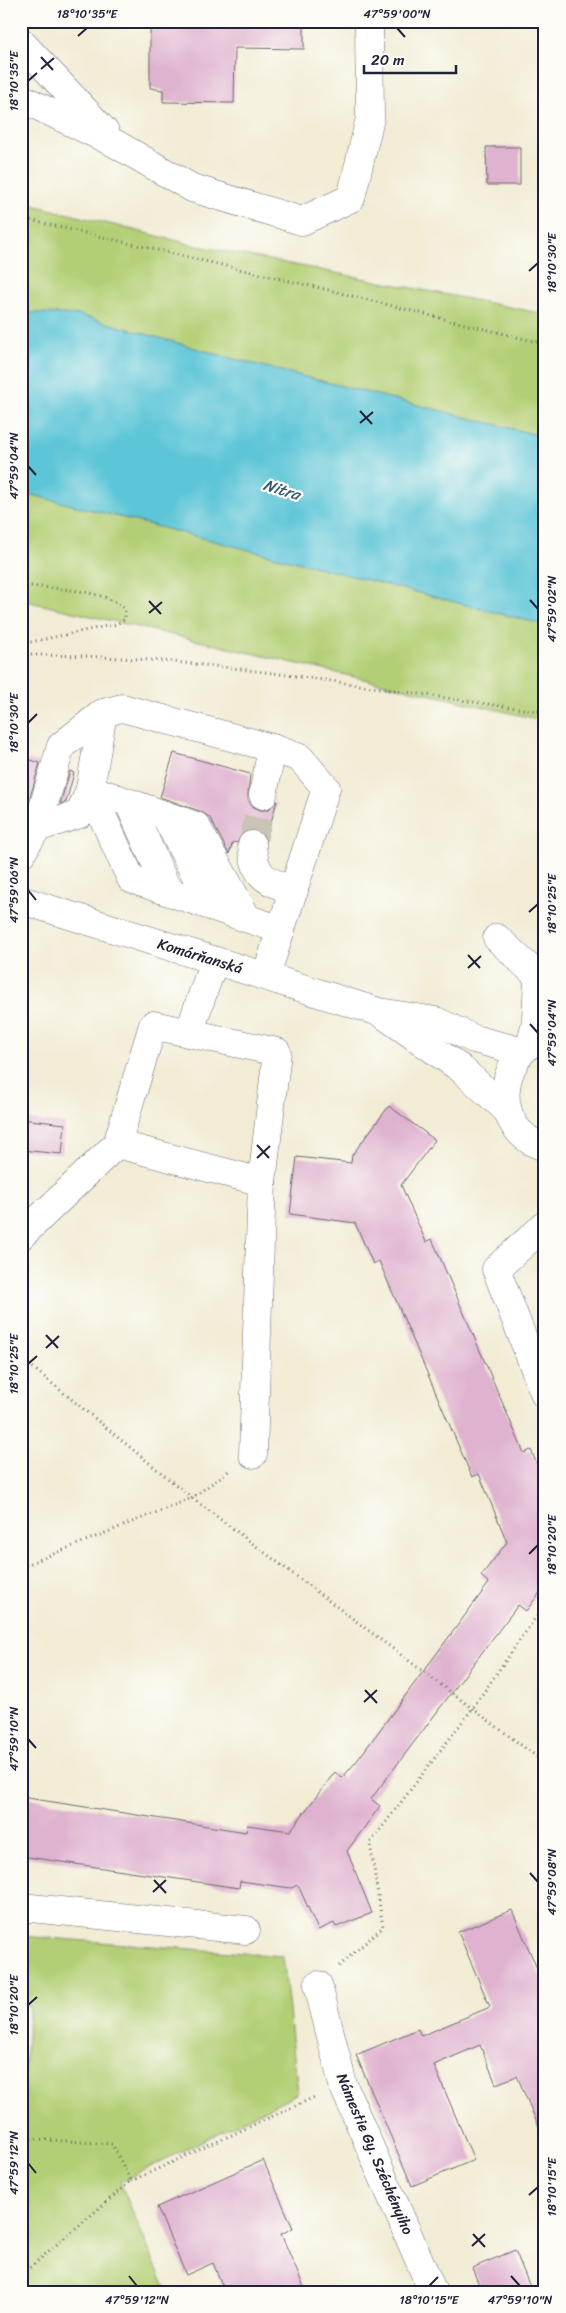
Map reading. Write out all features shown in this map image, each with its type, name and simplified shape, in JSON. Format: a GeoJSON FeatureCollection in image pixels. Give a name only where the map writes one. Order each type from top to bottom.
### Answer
{"type":"FeatureCollection","features":[{"type":"Feature","properties":{"kind":"street"},"geometry":{"type":"LineString","coordinates":[[21,98],[116,144],[192,188],[302,221],[351,198],[370,118],[369,21]]}},
{"type":"Feature","properties":{"kind":"street"},"geometry":{"type":"LineString","coordinates":[[21,42],[116,144]]}},
{"type":"Feature","properties":{"kind":"street"},"geometry":{"type":"LineString","coordinates":[[21,854],[37,828],[62,746],[103,713],[122,708],[272,748],[300,758],[326,788],[266,976]]}},
{"type":"Feature","properties":{"kind":"street"},"geometry":{"type":"LineString","coordinates":[[37,828],[80,814],[90,790],[103,713]]}},
{"type":"Feature","properties":{"kind":"street"},"geometry":{"type":"LineString","coordinates":[[263,794],[272,748]]}},
{"type":"Feature","properties":{"kind":"street"},"geometry":{"type":"LineString","coordinates":[[90,790],[196,826],[247,918]]}},
{"type":"Feature","properties":{"kind":"street"},"geometry":{"type":"LineString","coordinates":[[90,790],[131,879],[281,930]]}},
{"type":"Feature","properties":{"kind":"street"},"geometry":{"type":"LineString","coordinates":[[129,803],[168,891]]}},
{"type":"Feature","properties":{"kind":"street"},"geometry":{"type":"LineString","coordinates":[[165,815],[211,906]]}},
{"type":"Feature","properties":{"kind":"street"},"geometry":{"type":"LineString","coordinates":[[252,845],[253,859],[261,876],[268,881],[294,891]]}},
{"type":"Feature","properties":{"kind":"street","name":"Komárňanská"},"geometry":{"type":"LineString","coordinates":[[21,900],[379,1012],[436,1021],[474,1039],[532,1042]]}},
{"type":"Feature","properties":{"kind":"street"},"geometry":{"type":"LineString","coordinates":[[497,938],[542,981],[532,1042]]}},
{"type":"Feature","properties":{"kind":"street"},"geometry":{"type":"LineString","coordinates":[[189,1033],[214,961]]}},
{"type":"Feature","properties":{"kind":"street","name":"Komárňanská"},"geometry":{"type":"LineString","coordinates":[[379,1012],[460,1068],[508,1111],[526,1137],[545,1147]]}},
{"type":"Feature","properties":{"kind":"street"},"geometry":{"type":"LineString","coordinates":[[21,1236],[117,1144],[153,1025],[278,1052],[262,1182],[253,1454]]}},
{"type":"Feature","properties":{"kind":"street","name":"Komárňanská"},"geometry":{"type":"LineString","coordinates":[[508,1111],[505,1095],[506,1079],[511,1064],[532,1042]]}},
{"type":"Feature","properties":{"kind":"street"},"geometry":{"type":"LineString","coordinates":[[117,1144],[262,1182]]}},
{"type":"Feature","properties":{"kind":"street"},"geometry":{"type":"LineString","coordinates":[[545,1225],[496,1269],[545,1395]]}},
{"type":"Feature","properties":{"kind":"street"},"geometry":{"type":"LineString","coordinates":[[21,1907],[246,1930]]}},
{"type":"Feature","properties":{"kind":"street","name":"Námestie Gy. Széchényiho"},"geometry":{"type":"LineString","coordinates":[[318,1985],[343,2084],[434,2292]]}},
{"type":"Feature","properties":{"kind":"path"},"geometry":{"type":"LineString","coordinates":[[21,218],[314,286],[545,344]]}},
{"type":"Feature","properties":{"kind":"path"},"geometry":{"type":"LineString","coordinates":[[21,585],[94,594],[116,601],[125,609],[125,619],[117,624],[21,644]]}},
{"type":"Feature","properties":{"kind":"path"},"geometry":{"type":"LineString","coordinates":[[21,655],[122,657],[210,665],[545,712]]}},
{"type":"Feature","properties":{"kind":"path"},"geometry":{"type":"LineString","coordinates":[[21,1358],[192,1498],[545,1763]]}},
{"type":"Feature","properties":{"kind":"path"},"geometry":{"type":"LineString","coordinates":[[21,1567],[192,1498],[253,1454]]}},
{"type":"Feature","properties":{"kind":"path"},"geometry":{"type":"LineString","coordinates":[[318,1985],[383,1927],[370,1843],[472,1709],[545,1604]]}},
{"type":"Feature","properties":{"kind":"path"},"geometry":{"type":"LineString","coordinates":[[21,2275],[131,2181],[343,2084]]}},
{"type":"Feature","properties":{"kind":"path"},"geometry":{"type":"LineString","coordinates":[[21,2138],[112,2144],[131,2181]]}},
{"type":"Feature","properties":{"kind":"green space"},"geometry":{"type":"Polygon","coordinates":[[[21,202],[198,246],[545,314],[545,437],[230,358],[79,315],[21,312],[21,202]]]}},
{"type":"Feature","properties":{"kind":"green space"},"geometry":{"type":"Polygon","coordinates":[[[21,492],[545,625],[545,721],[21,600],[21,492]]]}},
{"type":"Feature","properties":{"kind":"green space"},"geometry":{"type":"Polygon","coordinates":[[[21,1936],[283,1956],[298,2093],[120,2182],[167,2292],[21,2292],[21,2099],[30,2006],[21,2005],[21,1936]]]}},
{"type":"Feature","properties":{"kind":"water","name":"Nitra"},"geometry":{"type":"Polygon","coordinates":[[[21,312],[79,315],[230,358],[545,437],[545,625],[21,492],[21,312]]]}},
{"type":"Feature","properties":{"kind":"building"},"geometry":{"type":"Polygon","coordinates":[[[150,21],[304,21],[304,49],[235,48],[234,103],[163,102],[163,90],[150,88],[150,21]]]}},
{"type":"Feature","properties":{"kind":"building"},"geometry":{"type":"Polygon","coordinates":[[[486,147],[520,147],[520,185],[487,185],[486,147]]]}},
{"type":"Feature","properties":{"kind":"building"},"geometry":{"type":"Polygon","coordinates":[[[174,753],[250,774],[248,800],[252,806],[260,810],[268,810],[277,801],[266,840],[258,831],[249,830],[242,833],[237,843],[233,842],[229,854],[210,818],[202,812],[160,797],[174,753]]]}},
{"type":"Feature","properties":{"kind":"building"},"geometry":{"type":"Polygon","coordinates":[[[28,759],[40,763],[27,807],[21,805],[21,784],[28,759]]]}},
{"type":"Feature","properties":{"kind":"building"},"geometry":{"type":"Polygon","coordinates":[[[70,771],[74,773],[66,802],[60,804],[70,771]]]}},
{"type":"Feature","properties":{"kind":"building"},"geometry":{"type":"Polygon","coordinates":[[[389,1106],[435,1140],[401,1185],[426,1242],[432,1239],[524,1453],[531,1450],[545,1483],[545,1586],[526,1611],[518,1605],[371,1799],[380,1806],[347,1851],[372,1913],[336,1927],[334,1923],[318,1930],[298,1885],[291,1888],[240,1881],[239,1888],[21,1856],[21,1797],[246,1832],[247,1825],[290,1831],[335,1772],[342,1778],[356,1762],[489,1583],[481,1576],[507,1542],[479,1474],[472,1477],[379,1261],[373,1264],[355,1223],[290,1214],[297,1157],[351,1163],[352,1155],[389,1106]]]}},
{"type":"Feature","properties":{"kind":"building"},"geometry":{"type":"Polygon","coordinates":[[[21,1119],[65,1124],[62,1154],[21,1150],[21,1119]]]}},
{"type":"Feature","properties":{"kind":"building"},"geometry":{"type":"Polygon","coordinates":[[[512,1910],[545,1987],[545,2141],[517,2076],[496,2084],[480,2045],[434,2065],[474,2160],[412,2186],[356,2055],[418,2029],[421,2036],[490,2007],[458,1932],[512,1910]]]}},
{"type":"Feature","properties":{"kind":"building"},"geometry":{"type":"Polygon","coordinates":[[[263,2160],[293,2228],[281,2234],[306,2292],[225,2292],[213,2263],[186,2275],[157,2207],[263,2160]]]}},
{"type":"Feature","properties":{"kind":"building"},"geometry":{"type":"Polygon","coordinates":[[[515,2250],[532,2292],[482,2292],[472,2268],[515,2250]]]}},
{"type":"Feature","properties":{"kind":"tunnel"},"geometry":{"type":"LineString","coordinates":[[252,845],[263,795]]}}]}
